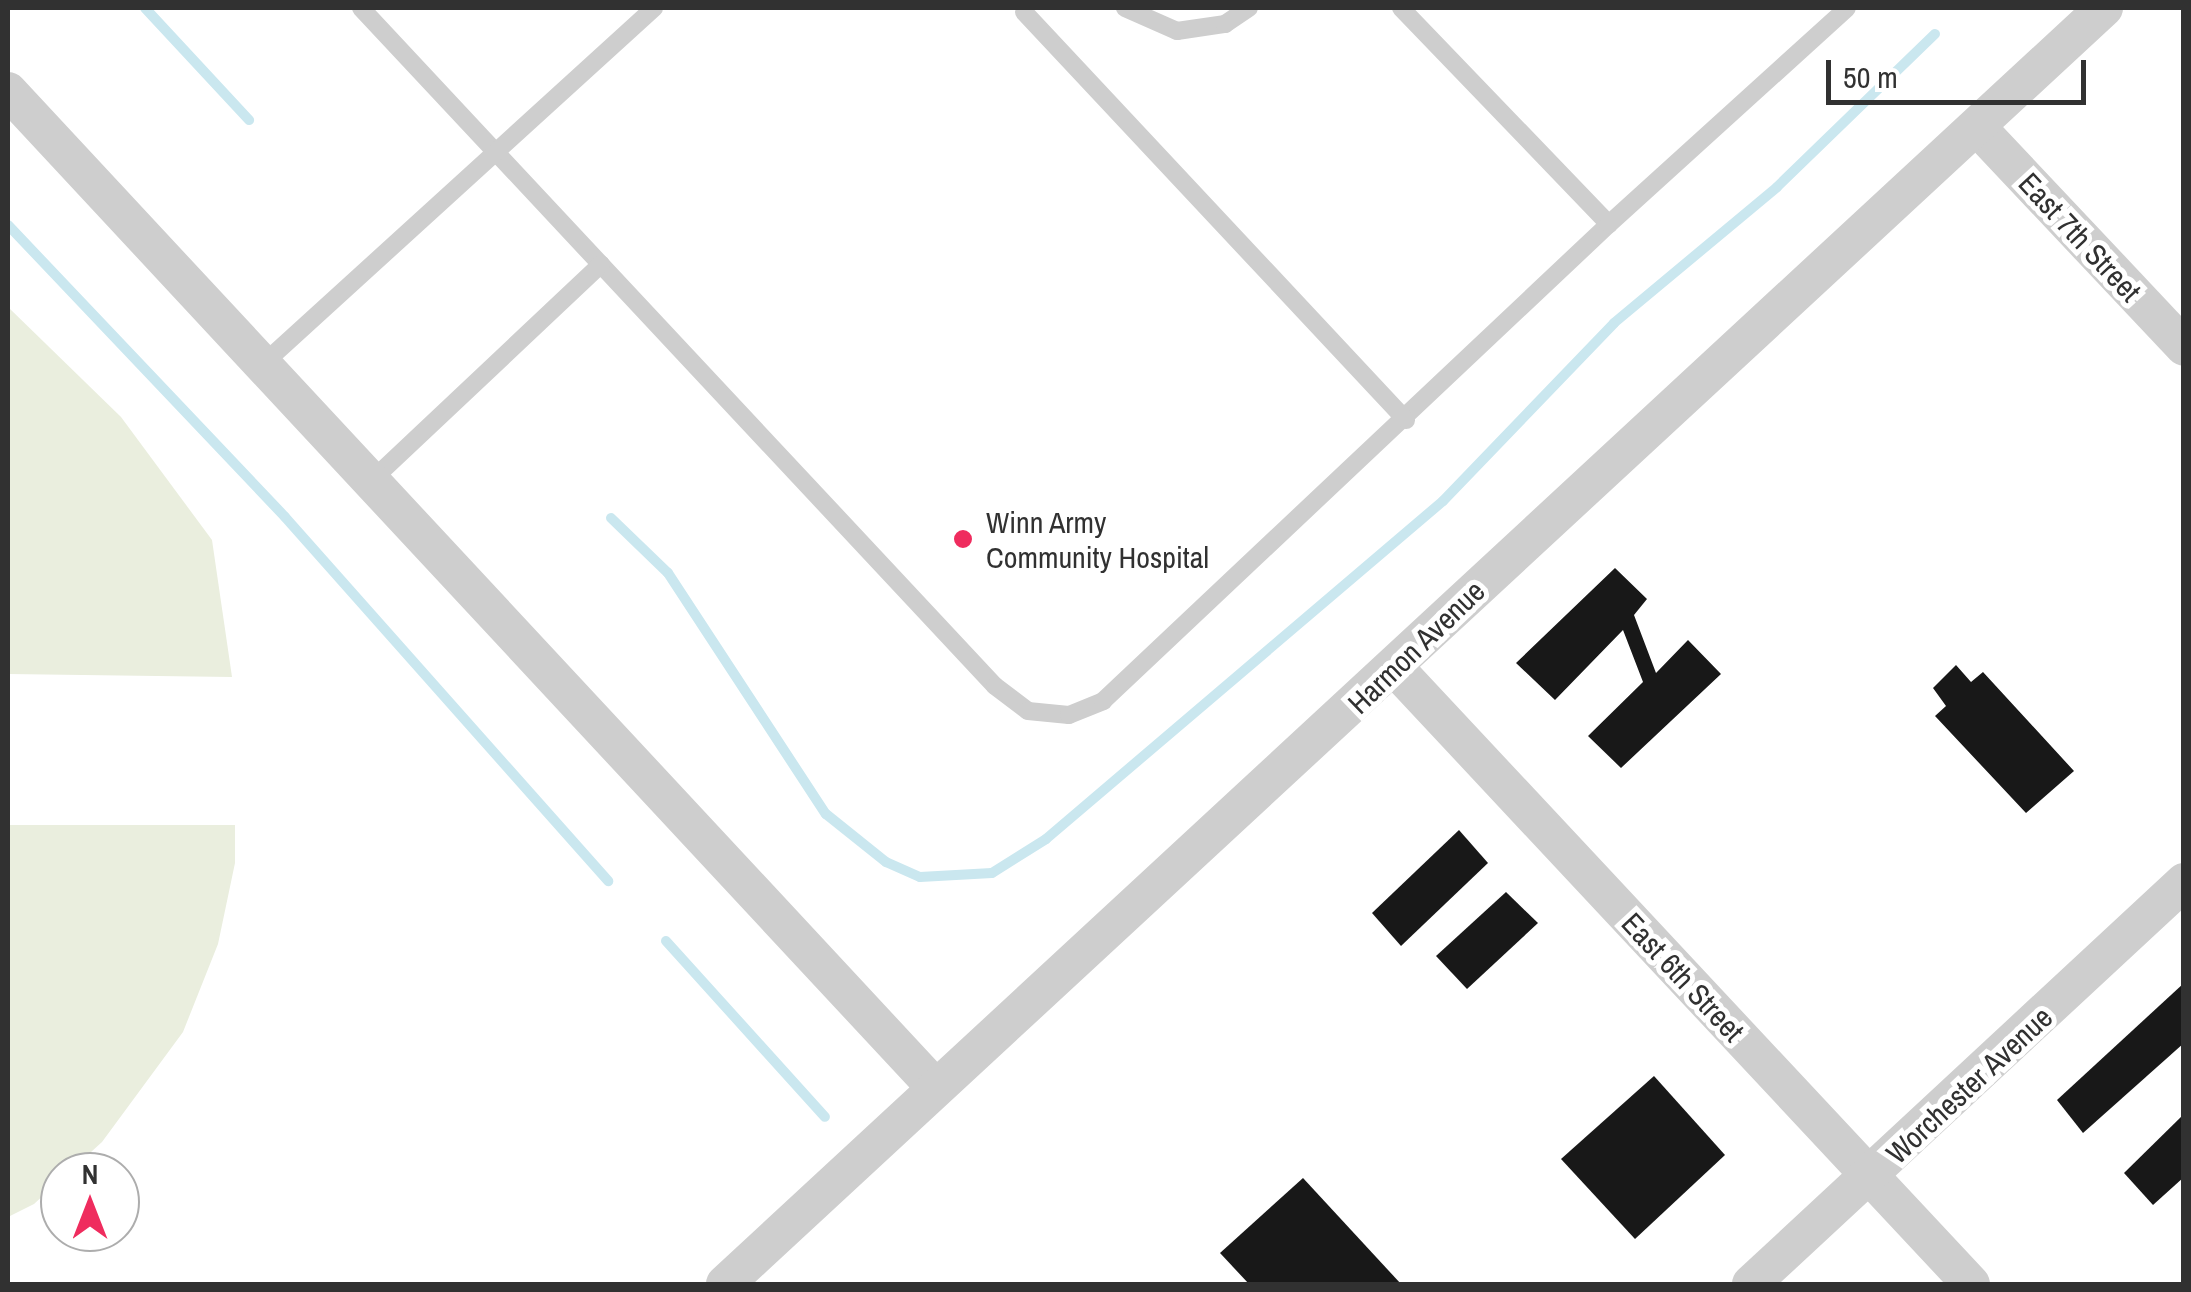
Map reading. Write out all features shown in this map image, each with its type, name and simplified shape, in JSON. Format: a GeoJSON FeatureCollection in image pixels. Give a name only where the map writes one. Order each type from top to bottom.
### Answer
{"type":"FeatureCollection","features":[{"type":"Feature","properties":{"kind":"street","name":"Harmon Avenue"},"geometry":{"type":"LineString","coordinates":[[725,1284],[934,1086],[1396,670],[1589,478],[2104,8]]}},
{"type":"Feature","properties":{"kind":"street"},"geometry":{"type":"LineString","coordinates":[[8,91],[934,1086]]}},
{"type":"Feature","properties":{"kind":"street","name":"East 7th Street"},"geometry":{"type":"LineString","coordinates":[[1976,127],[2184,346]]}},
{"type":"Feature","properties":{"kind":"street","name":"East 6th Street"},"geometry":{"type":"LineString","coordinates":[[1396,670],[1971,1284]]}},
{"type":"Feature","properties":{"kind":"street","name":"Worchester Avenue"},"geometry":{"type":"LineString","coordinates":[[1750,1284],[1870,1177],[2184,882]]}},
{"type":"Feature","properties":{"kind":"lane"},"geometry":{"type":"LineString","coordinates":[[361,8],[995,686],[1028,711],[1069,715],[1103,700],[1406,420],[1609,224],[1846,8]]}},
{"type":"Feature","properties":{"kind":"lane"},"geometry":{"type":"LineString","coordinates":[[263,364],[654,8]]}},
{"type":"Feature","properties":{"kind":"lane"},"geometry":{"type":"LineString","coordinates":[[1124,8],[1178,30],[1225,24],[1249,8]]}},
{"type":"Feature","properties":{"kind":"lane"},"geometry":{"type":"LineString","coordinates":[[1400,8],[1609,224]]}},
{"type":"Feature","properties":{"kind":"lane"},"geometry":{"type":"LineString","coordinates":[[1024,12],[1406,420]]}},
{"type":"Feature","properties":{"kind":"lane"},"geometry":{"type":"LineString","coordinates":[[371,481],[601,264]]}},
{"type":"Feature","properties":{"kind":"green space"},"geometry":{"type":"Polygon","coordinates":[[[8,307],[121,417],[212,540],[232,677],[8,674],[8,307]]]}},
{"type":"Feature","properties":{"kind":"green space"},"geometry":{"type":"Polygon","coordinates":[[[8,825],[235,825],[235,863],[218,944],[183,1032],[91,1152],[40,1152],[40,1198],[8,1217],[8,825]]]}},
{"type":"Feature","properties":{"kind":"building"},"geometry":{"type":"Polygon","coordinates":[[[1615,568],[1647,599],[1634,615],[1656,673],[1688,640],[1721,674],[1621,768],[1588,736],[1643,682],[1623,630],[1555,700],[1516,663],[1615,568]]]}},
{"type":"Feature","properties":{"kind":"building"},"geometry":{"type":"Polygon","coordinates":[[[1956,665],[1971,682],[1983,672],[2074,771],[2026,813],[1935,716],[1946,706],[1933,688],[1956,665]]]}},
{"type":"Feature","properties":{"kind":"building"},"geometry":{"type":"Polygon","coordinates":[[[1459,830],[1488,863],[1401,946],[1372,913],[1459,830]]]}},
{"type":"Feature","properties":{"kind":"building"},"geometry":{"type":"Polygon","coordinates":[[[1506,892],[1538,923],[1467,989],[1436,956],[1506,892]]]}},
{"type":"Feature","properties":{"kind":"building"},"geometry":{"type":"Polygon","coordinates":[[[2184,983],[2184,1043],[2083,1133],[2057,1100],[2184,983]]]}},
{"type":"Feature","properties":{"kind":"building"},"geometry":{"type":"Polygon","coordinates":[[[1654,1076],[1725,1155],[1635,1239],[1561,1159],[1654,1076]]]}},
{"type":"Feature","properties":{"kind":"building"},"geometry":{"type":"Polygon","coordinates":[[[2184,1114],[2184,1177],[2153,1205],[2124,1173],[2184,1114]]]}},
{"type":"Feature","properties":{"kind":"building"},"geometry":{"type":"Polygon","coordinates":[[[1303,1178],[1401,1284],[1249,1284],[1220,1253],[1303,1178]]]}},
{"type":"Feature","properties":{"kind":"waterway"},"geometry":{"type":"LineString","coordinates":[[145,8],[249,120]]}},
{"type":"Feature","properties":{"kind":"waterway"},"geometry":{"type":"LineString","coordinates":[[611,518],[668,573],[826,814],[886,862],[920,877],[992,873],[1046,839],[1443,501],[1614,323],[1777,187],[1935,34]]}},
{"type":"Feature","properties":{"kind":"waterway"},"geometry":{"type":"LineString","coordinates":[[8,225],[285,517],[608,881]]}},
{"type":"Feature","properties":{"kind":"waterway"},"geometry":{"type":"LineString","coordinates":[[666,941],[825,1117]]}},
{"type":"Feature","properties":{"kind":"place","name":"Winn Army Community Hospital"},"geometry":{"type":"Point","coordinates":[963,539]}}]}
